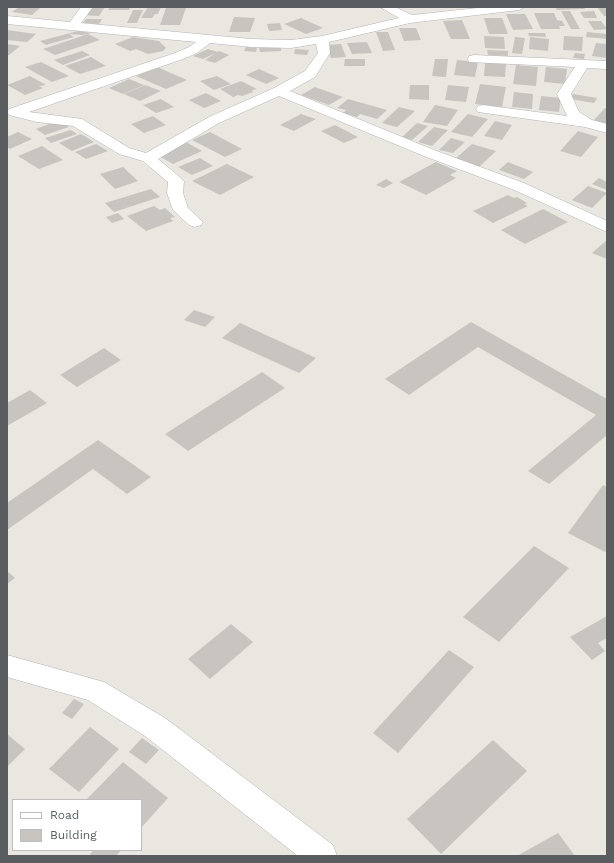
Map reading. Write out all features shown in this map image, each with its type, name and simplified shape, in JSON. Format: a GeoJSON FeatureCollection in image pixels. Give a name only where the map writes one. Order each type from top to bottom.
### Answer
{"type":"FeatureCollection","features":[{"type":"Feature","properties":{"kind":"street"},"geometry":{"type":"LineString","coordinates":[[73,26],[87,7]]}},
{"type":"Feature","properties":{"kind":"street"},"geometry":{"type":"LineString","coordinates":[[386,7],[410,19]]}},
{"type":"Feature","properties":{"kind":"street"},"geometry":{"type":"LineString","coordinates":[[7,20],[207,40],[291,44],[322,40],[410,19],[519,7]]}},
{"type":"Feature","properties":{"kind":"street"},"geometry":{"type":"LineString","coordinates":[[10,114],[179,56],[192,50],[207,40]]}},
{"type":"Feature","properties":{"kind":"street"},"geometry":{"type":"LineString","coordinates":[[148,158],[214,120],[279,91],[310,74],[324,53],[322,40]]}},
{"type":"Feature","properties":{"kind":"street"},"geometry":{"type":"LineString","coordinates":[[474,59],[607,65]]}},
{"type":"Feature","properties":{"kind":"street"},"geometry":{"type":"LineString","coordinates":[[584,63],[564,94],[573,114],[587,123]]}},
{"type":"Feature","properties":{"kind":"street"},"geometry":{"type":"LineString","coordinates":[[279,91],[429,153],[518,186],[607,227]]}},
{"type":"Feature","properties":{"kind":"street"},"geometry":{"type":"LineString","coordinates":[[483,109],[587,123],[607,129]]}},
{"type":"Feature","properties":{"kind":"street"},"geometry":{"type":"LineString","coordinates":[[10,114],[77,122],[124,151],[148,158],[176,181],[175,193],[181,210],[196,222]]}},
{"type":"Feature","properties":{"kind":"street"},"geometry":{"type":"LineString","coordinates":[[7,666],[95,690],[155,727],[322,856]]}},
{"type":"Feature","properties":{"kind":"building"},"geometry":{"type":"Polygon","coordinates":[[[19,7],[41,7],[32,15],[12,12],[19,7]]]}},
{"type":"Feature","properties":{"kind":"building"},"geometry":{"type":"Polygon","coordinates":[[[90,7],[105,7],[99,16],[84,15],[90,7]]]}},
{"type":"Feature","properties":{"kind":"building"},"geometry":{"type":"Polygon","coordinates":[[[110,7],[131,7],[129,10],[108,10],[110,7]]]}},
{"type":"Feature","properties":{"kind":"building"},"geometry":{"type":"Polygon","coordinates":[[[148,7],[161,7],[158,14],[155,14],[152,18],[141,18],[148,7]]]}},
{"type":"Feature","properties":{"kind":"building"},"geometry":{"type":"Polygon","coordinates":[[[555,7],[584,7],[585,9],[557,10],[555,7]]]}},
{"type":"Feature","properties":{"kind":"building"},"geometry":{"type":"Polygon","coordinates":[[[597,7],[607,7],[607,16],[604,16],[597,7]]]}},
{"type":"Feature","properties":{"kind":"building"},"geometry":{"type":"Polygon","coordinates":[[[166,8],[186,8],[180,25],[160,25],[166,8]]]}},
{"type":"Feature","properties":{"kind":"building"},"geometry":{"type":"Polygon","coordinates":[[[133,10],[143,10],[137,23],[127,23],[133,10]]]}},
{"type":"Feature","properties":{"kind":"building"},"geometry":{"type":"Polygon","coordinates":[[[561,11],[570,11],[580,29],[571,29],[561,11]]]}},
{"type":"Feature","properties":{"kind":"building"},"geometry":{"type":"Polygon","coordinates":[[[594,11],[597,18],[584,18],[580,12],[594,11]]]}},
{"type":"Feature","properties":{"kind":"building"},"geometry":{"type":"Polygon","coordinates":[[[534,13],[554,13],[557,20],[562,21],[565,26],[559,26],[560,29],[541,29],[534,13]]]}},
{"type":"Feature","properties":{"kind":"building"},"geometry":{"type":"Polygon","coordinates":[[[506,14],[525,14],[533,29],[513,30],[506,14]]]}},
{"type":"Feature","properties":{"kind":"building"},"geometry":{"type":"Polygon","coordinates":[[[234,17],[255,18],[250,32],[229,32],[234,17]]]}},
{"type":"Feature","properties":{"kind":"building"},"geometry":{"type":"Polygon","coordinates":[[[301,18],[323,28],[306,34],[284,24],[301,18]]]}},
{"type":"Feature","properties":{"kind":"building"},"geometry":{"type":"Polygon","coordinates":[[[484,18],[502,18],[508,34],[489,34],[484,18]]]}},
{"type":"Feature","properties":{"kind":"building"},"geometry":{"type":"Polygon","coordinates":[[[86,19],[102,19],[99,24],[83,23],[86,19]]]}},
{"type":"Feature","properties":{"kind":"building"},"geometry":{"type":"Polygon","coordinates":[[[462,20],[470,39],[451,39],[443,21],[462,20]]]}},
{"type":"Feature","properties":{"kind":"building"},"geometry":{"type":"Polygon","coordinates":[[[588,21],[601,21],[607,29],[594,30],[588,21]]]}},
{"type":"Feature","properties":{"kind":"building"},"geometry":{"type":"Polygon","coordinates":[[[280,23],[282,30],[269,31],[267,24],[280,23]]]}},
{"type":"Feature","properties":{"kind":"building"},"geometry":{"type":"Polygon","coordinates":[[[399,28],[416,28],[421,40],[404,41],[399,28]]]}},
{"type":"Feature","properties":{"kind":"building"},"geometry":{"type":"Polygon","coordinates":[[[7,30],[36,34],[27,42],[7,40],[7,30]]]}},
{"type":"Feature","properties":{"kind":"building"},"geometry":{"type":"Polygon","coordinates":[[[78,31],[91,33],[83,35],[69,34],[74,37],[46,45],[40,41],[78,31]]]}},
{"type":"Feature","properties":{"kind":"building"},"geometry":{"type":"Polygon","coordinates":[[[376,32],[388,32],[395,50],[383,51],[376,32]]]}},
{"type":"Feature","properties":{"kind":"building"},"geometry":{"type":"Polygon","coordinates":[[[587,32],[607,34],[607,39],[586,37],[587,32]]]}},
{"type":"Feature","properties":{"kind":"building"},"geometry":{"type":"Polygon","coordinates":[[[528,33],[545,33],[546,37],[529,36],[528,33]]]}},
{"type":"Feature","properties":{"kind":"building"},"geometry":{"type":"Polygon","coordinates":[[[88,34],[100,40],[55,55],[43,49],[88,34]]]}},
{"type":"Feature","properties":{"kind":"building"},"geometry":{"type":"Polygon","coordinates":[[[484,36],[504,37],[505,49],[485,48],[484,36]]]}},
{"type":"Feature","properties":{"kind":"building"},"geometry":{"type":"Polygon","coordinates":[[[564,36],[583,37],[582,51],[563,50],[564,36]]]}},
{"type":"Feature","properties":{"kind":"building"},"geometry":{"type":"Polygon","coordinates":[[[133,37],[159,41],[166,48],[163,51],[148,54],[136,49],[130,51],[115,44],[133,37]]]}},
{"type":"Feature","properties":{"kind":"building"},"geometry":{"type":"Polygon","coordinates":[[[515,37],[525,38],[522,54],[512,53],[515,37]]]}},
{"type":"Feature","properties":{"kind":"building"},"geometry":{"type":"Polygon","coordinates":[[[530,37],[549,39],[548,51],[529,49],[530,37]]]}},
{"type":"Feature","properties":{"kind":"building"},"geometry":{"type":"Polygon","coordinates":[[[367,42],[372,53],[352,54],[347,43],[367,42]]]}},
{"type":"Feature","properties":{"kind":"building"},"geometry":{"type":"Polygon","coordinates":[[[596,43],[607,44],[607,58],[592,56],[596,43]]]}},
{"type":"Feature","properties":{"kind":"building"},"geometry":{"type":"Polygon","coordinates":[[[7,44],[20,46],[7,55],[7,44]]]}},
{"type":"Feature","properties":{"kind":"building"},"geometry":{"type":"Polygon","coordinates":[[[341,44],[346,57],[331,58],[326,45],[341,44]]]}},
{"type":"Feature","properties":{"kind":"building"},"geometry":{"type":"Polygon","coordinates":[[[246,47],[257,48],[256,52],[244,51],[246,47]]]}},
{"type":"Feature","properties":{"kind":"building"},"geometry":{"type":"Polygon","coordinates":[[[281,47],[281,51],[260,52],[259,48],[281,47]]]}},
{"type":"Feature","properties":{"kind":"building"},"geometry":{"type":"Polygon","coordinates":[[[208,49],[218,52],[203,59],[193,56],[208,49]]]}},
{"type":"Feature","properties":{"kind":"building"},"geometry":{"type":"Polygon","coordinates":[[[295,49],[309,50],[307,55],[294,54],[295,49]]]}},
{"type":"Feature","properties":{"kind":"building"},"geometry":{"type":"Polygon","coordinates":[[[487,50],[508,51],[508,56],[488,55],[487,50]]]}},
{"type":"Feature","properties":{"kind":"building"},"geometry":{"type":"Polygon","coordinates":[[[82,51],[90,55],[63,65],[54,60],[82,51]]]}},
{"type":"Feature","properties":{"kind":"building"},"geometry":{"type":"Polygon","coordinates":[[[219,51],[229,55],[215,63],[205,60],[219,51]]]}},
{"type":"Feature","properties":{"kind":"building"},"geometry":{"type":"Polygon","coordinates":[[[575,53],[585,54],[584,59],[573,58],[575,53]]]}},
{"type":"Feature","properties":{"kind":"building"},"geometry":{"type":"Polygon","coordinates":[[[91,57],[106,66],[80,74],[65,66],[91,57]]]}},
{"type":"Feature","properties":{"kind":"building"},"geometry":{"type":"Polygon","coordinates":[[[345,59],[365,59],[365,66],[344,66],[345,59]]]}},
{"type":"Feature","properties":{"kind":"building"},"geometry":{"type":"Polygon","coordinates":[[[435,59],[448,59],[446,77],[432,76],[435,59]]]}},
{"type":"Feature","properties":{"kind":"building"},"geometry":{"type":"Polygon","coordinates":[[[457,60],[478,62],[475,77],[454,75],[457,60]]]}},
{"type":"Feature","properties":{"kind":"building"},"geometry":{"type":"Polygon","coordinates":[[[41,62],[69,76],[52,82],[25,67],[41,62]]]}},
{"type":"Feature","properties":{"kind":"building"},"geometry":{"type":"Polygon","coordinates":[[[485,63],[506,64],[505,77],[484,76],[485,63]]]}},
{"type":"Feature","properties":{"kind":"building"},"geometry":{"type":"Polygon","coordinates":[[[516,65],[538,67],[536,86],[513,84],[516,65]]]}},
{"type":"Feature","properties":{"kind":"building"},"geometry":{"type":"Polygon","coordinates":[[[157,67],[187,80],[166,89],[136,76],[157,67]]]}},
{"type":"Feature","properties":{"kind":"building"},"geometry":{"type":"Polygon","coordinates":[[[546,67],[567,69],[565,84],[544,82],[546,67]]]}},
{"type":"Feature","properties":{"kind":"building"},"geometry":{"type":"Polygon","coordinates":[[[259,69],[279,78],[266,84],[246,75],[259,69]]]}},
{"type":"Feature","properties":{"kind":"building"},"geometry":{"type":"Polygon","coordinates":[[[30,76],[46,85],[39,86],[43,88],[25,95],[7,85],[30,76]]]}},
{"type":"Feature","properties":{"kind":"building"},"geometry":{"type":"Polygon","coordinates":[[[217,76],[231,84],[214,90],[200,81],[217,76]]]}},
{"type":"Feature","properties":{"kind":"building"},"geometry":{"type":"Polygon","coordinates":[[[129,79],[144,85],[123,94],[109,88],[129,79]]]}},
{"type":"Feature","properties":{"kind":"building"},"geometry":{"type":"Polygon","coordinates":[[[241,81],[257,89],[252,90],[253,92],[242,96],[238,95],[233,97],[220,89],[241,81]]]}},
{"type":"Feature","properties":{"kind":"building"},"geometry":{"type":"Polygon","coordinates":[[[480,84],[506,87],[502,107],[475,104],[480,84]]]}},
{"type":"Feature","properties":{"kind":"building"},"geometry":{"type":"Polygon","coordinates":[[[145,85],[161,91],[140,101],[124,94],[145,85]]]}},
{"type":"Feature","properties":{"kind":"building"},"geometry":{"type":"Polygon","coordinates":[[[410,85],[429,85],[429,100],[409,99],[410,85]]]}},
{"type":"Feature","properties":{"kind":"building"},"geometry":{"type":"Polygon","coordinates":[[[448,85],[469,87],[466,102],[445,100],[448,85]]]}},
{"type":"Feature","properties":{"kind":"building"},"geometry":{"type":"Polygon","coordinates":[[[315,87],[343,97],[329,105],[301,95],[315,87]]]}},
{"type":"Feature","properties":{"kind":"building"},"geometry":{"type":"Polygon","coordinates":[[[514,92],[533,94],[532,109],[512,107],[514,92]]]}},
{"type":"Feature","properties":{"kind":"building"},"geometry":{"type":"Polygon","coordinates":[[[206,93],[221,101],[204,108],[189,100],[206,93]]]}},
{"type":"Feature","properties":{"kind":"building"},"geometry":{"type":"Polygon","coordinates":[[[573,94],[597,98],[594,103],[570,99],[573,94]]]}},
{"type":"Feature","properties":{"kind":"building"},"geometry":{"type":"Polygon","coordinates":[[[541,96],[561,98],[559,112],[539,110],[541,96]]]}},
{"type":"Feature","properties":{"kind":"building"},"geometry":{"type":"Polygon","coordinates":[[[161,99],[174,107],[156,113],[143,105],[161,99]]]}},
{"type":"Feature","properties":{"kind":"building"},"geometry":{"type":"Polygon","coordinates":[[[348,99],[387,110],[377,119],[360,114],[357,117],[343,113],[346,110],[337,108],[348,99]]]}},
{"type":"Feature","properties":{"kind":"building"},"geometry":{"type":"Polygon","coordinates":[[[435,105],[458,110],[447,126],[423,122],[435,105]]]}},
{"type":"Feature","properties":{"kind":"building"},"geometry":{"type":"Polygon","coordinates":[[[399,107],[415,111],[397,127],[382,123],[399,107]]]}},
{"type":"Feature","properties":{"kind":"building"},"geometry":{"type":"Polygon","coordinates":[[[605,108],[607,108],[607,125],[593,121],[605,108]]]}},
{"type":"Feature","properties":{"kind":"building"},"geometry":{"type":"Polygon","coordinates":[[[301,114],[316,119],[294,131],[280,125],[301,114]]]}},
{"type":"Feature","properties":{"kind":"building"},"geometry":{"type":"Polygon","coordinates":[[[468,114],[488,119],[472,137],[451,132],[468,114]]]}},
{"type":"Feature","properties":{"kind":"building"},"geometry":{"type":"Polygon","coordinates":[[[153,116],[166,125],[144,133],[131,124],[153,116]]]}},
{"type":"Feature","properties":{"kind":"building"},"geometry":{"type":"Polygon","coordinates":[[[60,120],[69,127],[45,135],[36,129],[60,120]]]}},
{"type":"Feature","properties":{"kind":"building"},"geometry":{"type":"Polygon","coordinates":[[[495,121],[512,125],[502,140],[484,136],[495,121]]]}},
{"type":"Feature","properties":{"kind":"building"},"geometry":{"type":"Polygon","coordinates":[[[417,123],[428,126],[412,140],[402,137],[417,123]]]}},
{"type":"Feature","properties":{"kind":"building"},"geometry":{"type":"Polygon","coordinates":[[[335,125],[358,137],[344,143],[321,131],[335,125]]]}},
{"type":"Feature","properties":{"kind":"building"},"geometry":{"type":"Polygon","coordinates":[[[434,127],[448,130],[432,146],[418,142],[434,127]]]}},
{"type":"Feature","properties":{"kind":"building"},"geometry":{"type":"Polygon","coordinates":[[[71,130],[77,134],[51,143],[45,138],[71,130]]]}},
{"type":"Feature","properties":{"kind":"building"},"geometry":{"type":"Polygon","coordinates":[[[578,131],[598,137],[581,157],[560,151],[578,131]]]}},
{"type":"Feature","properties":{"kind":"building"},"geometry":{"type":"Polygon","coordinates":[[[18,132],[32,139],[10,149],[7,147],[7,137],[18,132]]]}},
{"type":"Feature","properties":{"kind":"building"},"geometry":{"type":"Polygon","coordinates":[[[210,132],[242,149],[225,157],[192,140],[210,132]]]}},
{"type":"Feature","properties":{"kind":"building"},"geometry":{"type":"Polygon","coordinates":[[[81,134],[94,142],[72,151],[59,143],[81,134]]]}},
{"type":"Feature","properties":{"kind":"building"},"geometry":{"type":"Polygon","coordinates":[[[451,138],[465,142],[453,153],[439,150],[451,138]]]}},
{"type":"Feature","properties":{"kind":"building"},"geometry":{"type":"Polygon","coordinates":[[[186,142],[202,151],[173,164],[157,155],[186,142]]]}},
{"type":"Feature","properties":{"kind":"building"},"geometry":{"type":"Polygon","coordinates":[[[96,144],[108,151],[86,159],[75,152],[96,144]]]}},
{"type":"Feature","properties":{"kind":"building"},"geometry":{"type":"Polygon","coordinates":[[[472,144],[496,151],[479,167],[455,159],[472,144]]]}},
{"type":"Feature","properties":{"kind":"building"},"geometry":{"type":"Polygon","coordinates":[[[42,146],[63,160],[39,169],[18,156],[42,146]]]}},
{"type":"Feature","properties":{"kind":"building"},"geometry":{"type":"Polygon","coordinates":[[[200,158],[213,166],[192,175],[178,167],[200,158]]]}},
{"type":"Feature","properties":{"kind":"building"},"geometry":{"type":"Polygon","coordinates":[[[436,162],[457,171],[450,175],[456,178],[426,195],[399,182],[436,162]]]}},
{"type":"Feature","properties":{"kind":"building"},"geometry":{"type":"Polygon","coordinates":[[[508,162],[533,172],[524,179],[499,170],[508,162]]]}},
{"type":"Feature","properties":{"kind":"building"},"geometry":{"type":"Polygon","coordinates":[[[227,164],[254,177],[220,195],[192,181],[227,164]]]}},
{"type":"Feature","properties":{"kind":"building"},"geometry":{"type":"Polygon","coordinates":[[[123,167],[138,181],[115,189],[100,174],[123,167]]]}},
{"type":"Feature","properties":{"kind":"building"},"geometry":{"type":"Polygon","coordinates":[[[599,178],[607,182],[607,190],[592,184],[599,178]]]}},
{"type":"Feature","properties":{"kind":"building"},"geometry":{"type":"Polygon","coordinates":[[[386,179],[393,183],[384,188],[376,185],[386,179]]]}},
{"type":"Feature","properties":{"kind":"building"},"geometry":{"type":"Polygon","coordinates":[[[588,186],[607,193],[592,208],[572,200],[588,186]]]}},
{"type":"Feature","properties":{"kind":"building"},"geometry":{"type":"Polygon","coordinates":[[[151,189],[160,197],[114,212],[105,203],[151,189]]]}},
{"type":"Feature","properties":{"kind":"building"},"geometry":{"type":"Polygon","coordinates":[[[508,195],[514,198],[517,197],[527,203],[524,204],[528,206],[493,223],[473,211],[508,195]]]}},
{"type":"Feature","properties":{"kind":"building"},"geometry":{"type":"Polygon","coordinates":[[[154,206],[160,210],[165,208],[175,217],[170,218],[173,221],[146,231],[127,216],[154,206]]]}},
{"type":"Feature","properties":{"kind":"building"},"geometry":{"type":"Polygon","coordinates":[[[543,209],[568,222],[525,244],[501,230],[543,209]]]}},
{"type":"Feature","properties":{"kind":"building"},"geometry":{"type":"Polygon","coordinates":[[[118,213],[124,219],[112,223],[106,217],[118,213]]]}},
{"type":"Feature","properties":{"kind":"building"},"geometry":{"type":"Polygon","coordinates":[[[607,240],[607,259],[592,253],[607,240]]]}},
{"type":"Feature","properties":{"kind":"building"},"geometry":{"type":"Polygon","coordinates":[[[194,310],[215,317],[205,327],[184,320],[194,310]]]}},
{"type":"Feature","properties":{"kind":"building"},"geometry":{"type":"Polygon","coordinates":[[[471,322],[607,399],[607,435],[549,484],[528,471],[596,415],[478,347],[409,395],[385,379],[471,322]]]}},
{"type":"Feature","properties":{"kind":"building"},"geometry":{"type":"Polygon","coordinates":[[[240,323],[316,358],[299,373],[222,338],[240,323]]]}},
{"type":"Feature","properties":{"kind":"building"},"geometry":{"type":"Polygon","coordinates":[[[104,348],[121,360],[77,387],[60,375],[104,348]]]}},
{"type":"Feature","properties":{"kind":"building"},"geometry":{"type":"Polygon","coordinates":[[[262,372],[285,388],[188,451],[165,434],[262,372]]]}},
{"type":"Feature","properties":{"kind":"building"},"geometry":{"type":"Polygon","coordinates":[[[30,390],[47,403],[7,426],[7,403],[30,390]]]}},
{"type":"Feature","properties":{"kind":"building"},"geometry":{"type":"Polygon","coordinates":[[[98,440],[151,477],[127,494],[93,469],[7,530],[7,503],[98,440]]]}},
{"type":"Feature","properties":{"kind":"building"},"geometry":{"type":"Polygon","coordinates":[[[603,485],[607,487],[607,549],[605,552],[568,533],[603,485]]]}},
{"type":"Feature","properties":{"kind":"building"},"geometry":{"type":"Polygon","coordinates":[[[534,546],[569,568],[499,642],[463,617],[534,546]]]}},
{"type":"Feature","properties":{"kind":"building"},"geometry":{"type":"Polygon","coordinates":[[[7,571],[15,578],[7,584],[7,571]]]}},
{"type":"Feature","properties":{"kind":"building"},"geometry":{"type":"Polygon","coordinates":[[[607,616],[607,638],[598,643],[605,651],[592,660],[570,637],[607,616]]]}},
{"type":"Feature","properties":{"kind":"building"},"geometry":{"type":"Polygon","coordinates":[[[231,624],[253,642],[210,679],[188,659],[231,624]]]}},
{"type":"Feature","properties":{"kind":"building"},"geometry":{"type":"Polygon","coordinates":[[[449,650],[474,667],[398,753],[373,733],[449,650]]]}},
{"type":"Feature","properties":{"kind":"building"},"geometry":{"type":"Polygon","coordinates":[[[74,699],[84,704],[72,719],[62,713],[74,699]]]}},
{"type":"Feature","properties":{"kind":"building"},"geometry":{"type":"Polygon","coordinates":[[[90,727],[119,749],[79,792],[49,769],[90,727]]]}},
{"type":"Feature","properties":{"kind":"building"},"geometry":{"type":"Polygon","coordinates":[[[7,734],[25,749],[7,767],[7,734]]]}},
{"type":"Feature","properties":{"kind":"building"},"geometry":{"type":"Polygon","coordinates":[[[142,738],[159,750],[146,764],[129,752],[142,738]]]}},
{"type":"Feature","properties":{"kind":"building"},"geometry":{"type":"Polygon","coordinates":[[[493,740],[527,771],[441,854],[407,819],[493,740]]]}},
{"type":"Feature","properties":{"kind":"building"},"geometry":{"type":"Polygon","coordinates":[[[123,762],[168,798],[142,827],[142,799],[87,799],[123,762]]]}},
{"type":"Feature","properties":{"kind":"building"},"geometry":{"type":"Polygon","coordinates":[[[558,833],[575,856],[517,856],[558,833]]]}},
{"type":"Feature","properties":{"kind":"building"},"geometry":{"type":"Polygon","coordinates":[[[93,851],[120,851],[116,856],[92,856],[90,854],[93,851]]]}}]}
